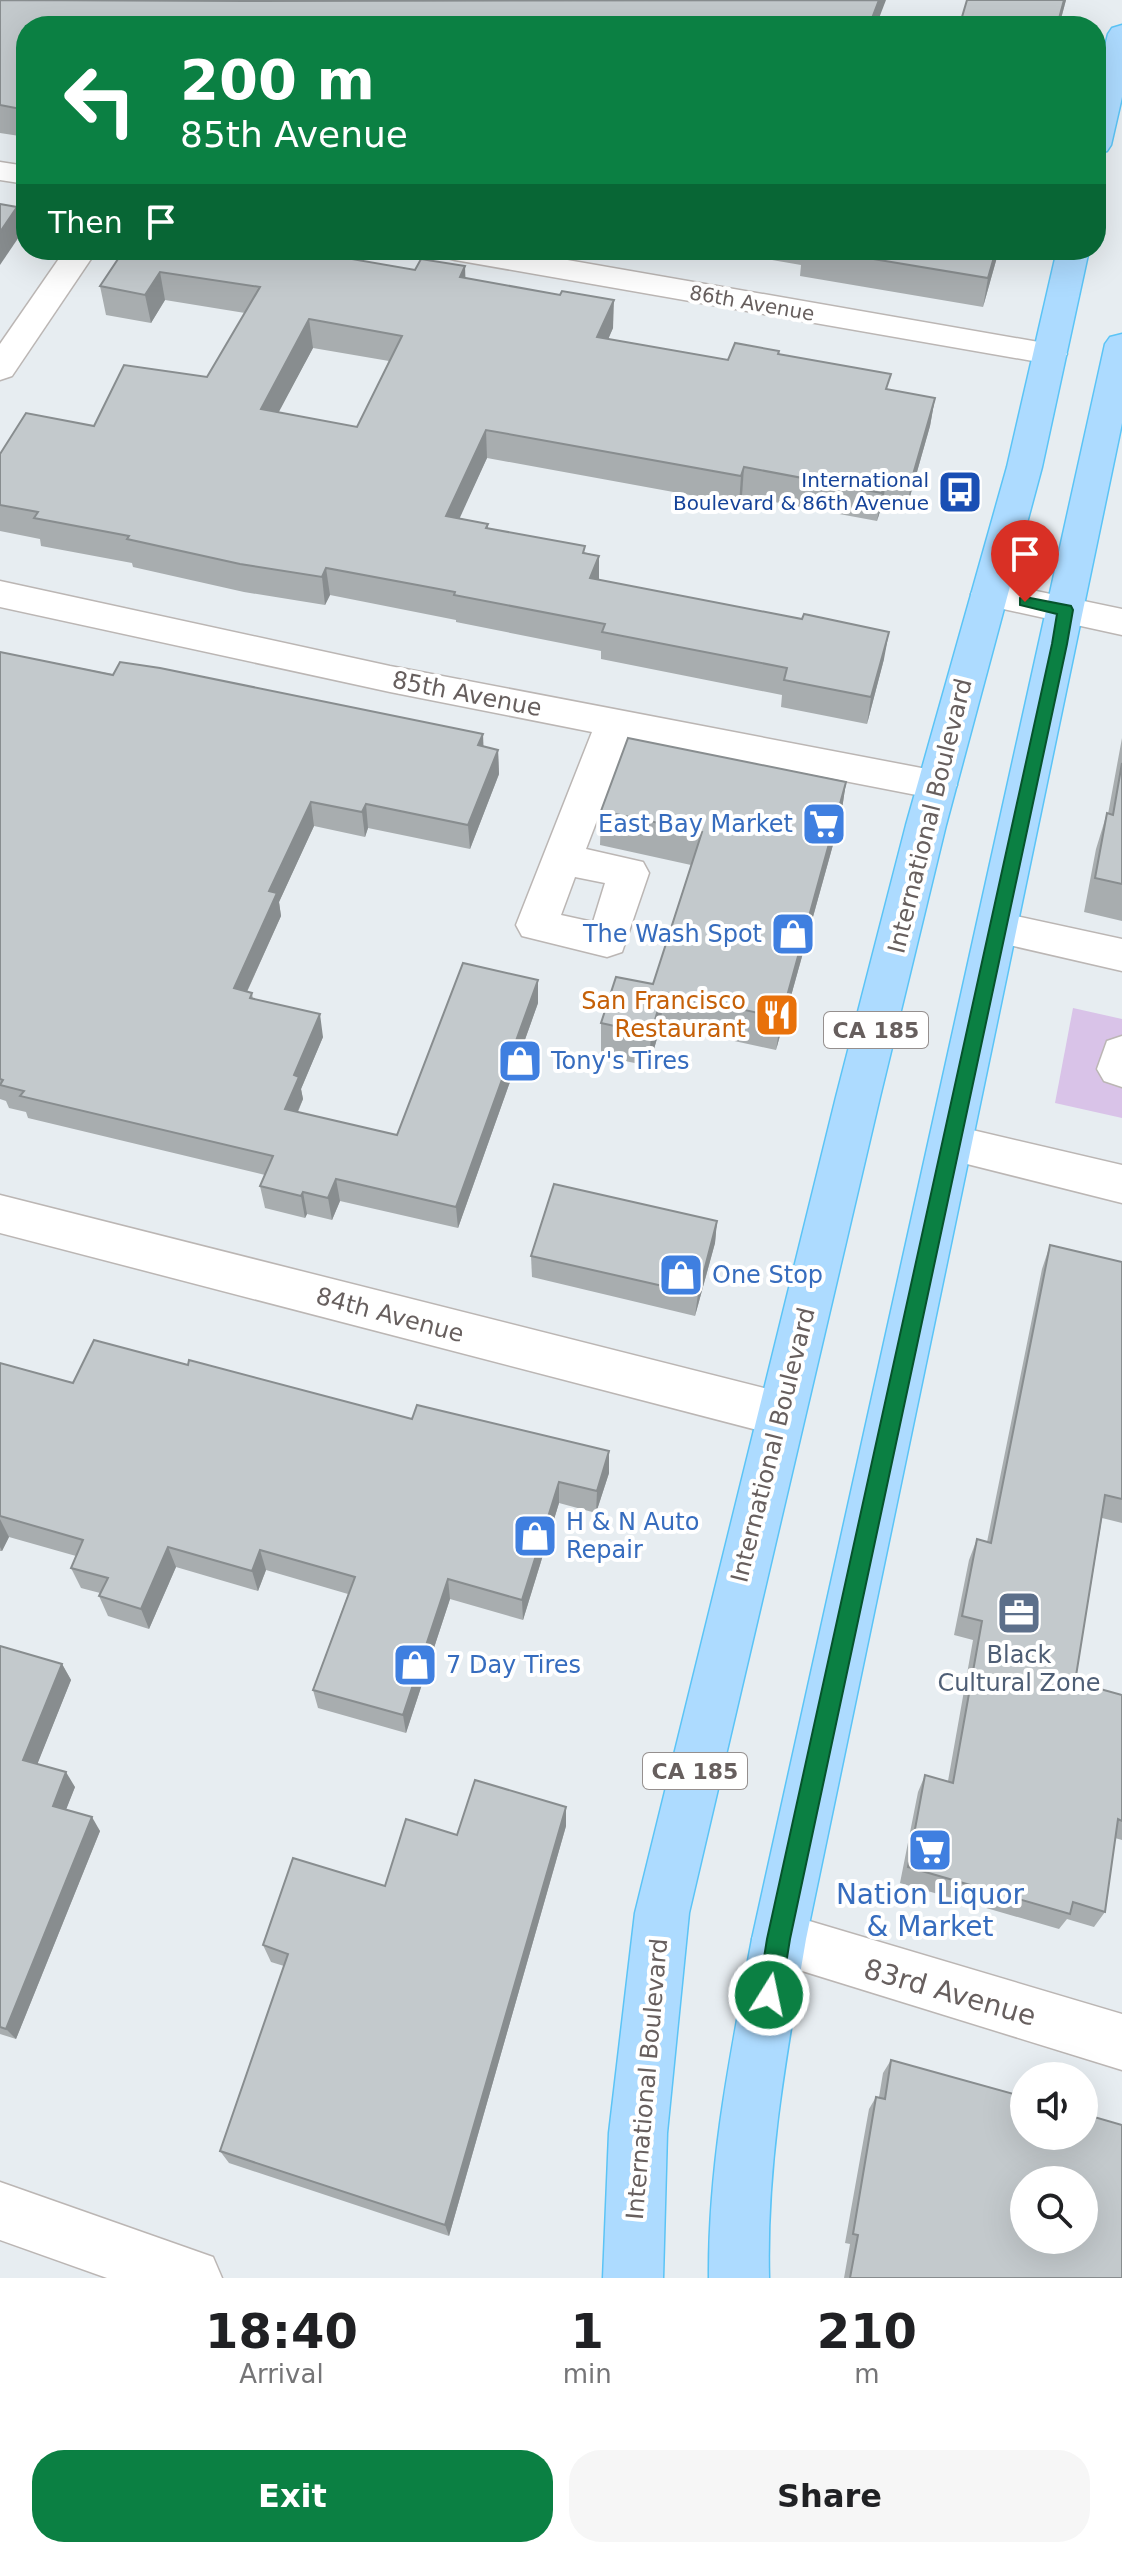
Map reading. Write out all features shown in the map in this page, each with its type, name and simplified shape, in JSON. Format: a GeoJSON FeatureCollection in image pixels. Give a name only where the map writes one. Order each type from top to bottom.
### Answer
{"type":"FeatureCollection","features":[{"type":"Feature","properties":{"kind":"main road"},"geometry":{"type":"LineString","coordinates":[[1106,80],[1122,34]]}},
{"type":"Feature","properties":{"kind":"main road","name":"International Boulevard"},"geometry":{"type":"LineString","coordinates":[[633,2278],[638,2133],[662,1913],[780,1414],[937,785],[1050,354],[1071,260]]}},
{"type":"Feature","properties":{"kind":"main road"},"geometry":{"type":"LineString","coordinates":[[739,2278],[737,2251],[746,2134],[779,1939],[1122,344]]}},
{"type":"Feature","properties":{"kind":"street"},"geometry":{"type":"LineString","coordinates":[[0,369],[74,260]]}},
{"type":"Feature","properties":{"kind":"street","name":"86th Avenue"},"geometry":{"type":"LineString","coordinates":[[512,260],[1050,354]]}},
{"type":"Feature","properties":{"kind":"street","name":"85th Avenue"},"geometry":{"type":"LineString","coordinates":[[0,594],[374,675],[937,785]]}},
{"type":"Feature","properties":{"kind":"street"},"geometry":{"type":"LineString","coordinates":[[989,594],[1122,622]]}},
{"type":"Feature","properties":{"kind":"street"},"geometry":{"type":"LineString","coordinates":[[561,859],[614,723]]}},
{"type":"Feature","properties":{"kind":"street"},"geometry":{"type":"LineString","coordinates":[[998,928],[1122,955]]}},
{"type":"Feature","properties":{"kind":"street"},"geometry":{"type":"LineString","coordinates":[[1122,1053],[1119,1069],[1122,1070]]}},
{"type":"Feature","properties":{"kind":"street"},"geometry":{"type":"LineString","coordinates":[[951,1143],[1122,1184]]}},
{"type":"Feature","properties":{"kind":"street","name":"84th Avenue"},"geometry":{"type":"LineString","coordinates":[[0,1214],[780,1414]]}},
{"type":"Feature","properties":{"kind":"street","name":"83rd Avenue"},"geometry":{"type":"LineString","coordinates":[[779,1939],[1122,2042]]}},
{"type":"Feature","properties":{"kind":"street"},"geometry":{"type":"LineString","coordinates":[[0,2211],[192,2278]]}},
{"type":"Feature","properties":{"kind":"shaded area"},"geometry":{"type":"Polygon","coordinates":[[[1073,1008],[1122,1019],[1122,1118],[1055,1103],[1073,1008]]]}},
{"type":"Feature","properties":{"kind":"building"},"geometry":{"type":"Polygon","coordinates":[[[0,0],[879,0],[873,16],[16,16],[16,108],[0,105],[0,0]]]}},
{"type":"Feature","properties":{"kind":"building"},"geometry":{"type":"Polygon","coordinates":[[[967,0],[1064,0],[1060,16],[962,16],[967,0]]]}},
{"type":"Feature","properties":{"kind":"building"},"geometry":{"type":"Polygon","coordinates":[[[0,204],[16,207],[16,208],[0,232],[0,204]]]}},
{"type":"Feature","properties":{"kind":"building"},"geometry":{"type":"Polygon","coordinates":[[[117,260],[358,260],[415,270],[420,260],[427,260],[465,266],[460,277],[560,295],[562,291],[614,300],[597,337],[728,360],[735,343],[779,351],[778,354],[891,374],[886,389],[935,398],[912,478],[887,474],[882,493],[744,467],[741,476],[486,430],[446,516],[488,524],[486,528],[585,546],[583,553],[599,556],[590,578],[802,619],[804,614],[889,632],[871,697],[784,680],[787,668],[602,632],[605,624],[326,568],[322,577],[240,564],[127,539],[129,536],[34,518],[38,512],[0,505],[0,454],[26,413],[94,426],[124,365],[207,377],[260,287],[160,272],[145,295],[100,286],[117,260]],[[309,319],[261,409],[357,427],[402,336],[309,319]]]}},
{"type":"Feature","properties":{"kind":"building"},"geometry":{"type":"Polygon","coordinates":[[[879,260],[993,260],[988,278],[879,260]]]}},
{"type":"Feature","properties":{"kind":"building"},"geometry":{"type":"Polygon","coordinates":[[[0,652],[113,675],[120,662],[160,668],[483,734],[478,745],[498,750],[468,825],[366,804],[362,812],[311,802],[269,891],[277,893],[234,988],[252,993],[250,998],[320,1014],[294,1075],[299,1077],[285,1109],[397,1135],[463,963],[538,980],[456,1207],[336,1179],[328,1198],[303,1192],[301,1196],[260,1186],[273,1156],[20,1096],[24,1091],[0,1085],[3,1080],[0,1079],[0,652]]]}},
{"type":"Feature","properties":{"kind":"building"},"geometry":{"type":"Polygon","coordinates":[[[628,738],[846,782],[781,1018],[663,992],[651,1034],[601,1023],[616,977],[653,984],[702,832],[601,811],[628,738]]]}},
{"type":"Feature","properties":{"kind":"building"},"geometry":{"type":"Polygon","coordinates":[[[1122,763],[1122,884],[1095,878],[1107,813],[1113,815],[1122,763]]]}},
{"type":"Feature","properties":{"kind":"building"},"geometry":{"type":"Polygon","coordinates":[[[554,1184],[717,1221],[698,1294],[531,1256],[554,1184]]]}},
{"type":"Feature","properties":{"kind":"building"},"geometry":{"type":"Polygon","coordinates":[[[1050,1245],[1122,1262],[1122,1499],[1105,1495],[1075,1682],[1122,1695],[1122,1821],[1118,1819],[1105,1912],[1073,1902],[1070,1914],[908,1867],[925,1775],[953,1783],[982,1621],[962,1616],[977,1539],[991,1543],[1050,1245]]]}},
{"type":"Feature","properties":{"kind":"building"},"geometry":{"type":"Polygon","coordinates":[[[94,1340],[188,1365],[189,1360],[412,1419],[417,1405],[609,1451],[597,1491],[559,1482],[522,1600],[448,1579],[403,1715],[313,1690],[355,1577],[260,1550],[252,1571],[168,1547],[141,1609],[99,1596],[108,1578],[71,1568],[83,1540],[0,1516],[0,1363],[73,1383],[94,1340]]]}},
{"type":"Feature","properties":{"kind":"building"},"geometry":{"type":"Polygon","coordinates":[[[0,1646],[62,1664],[23,1760],[66,1772],[53,1806],[92,1817],[6,2029],[0,2027],[0,1646]]]}},
{"type":"Feature","properties":{"kind":"building"},"geometry":{"type":"Polygon","coordinates":[[[475,1780],[566,1807],[445,2225],[220,2151],[288,1954],[263,1945],[293,1858],[385,1886],[406,1819],[457,1835],[475,1780]]]}},
{"type":"Feature","properties":{"kind":"building"},"geometry":{"type":"Polygon","coordinates":[[[891,2060],[1010,2093],[1010,2150],[1098,2150],[1098,2118],[1122,2125],[1122,2278],[850,2278],[858,2235],[853,2234],[876,2097],[885,2099],[891,2060]]]}},
{"type":"Feature","properties":{"kind":"place","name":"International Boulevard & 86th Avenue"},"geometry":{"type":"Point","coordinates":[960,492]}},
{"type":"Feature","properties":{"kind":"place","name":"East Bay Market"},"geometry":{"type":"Point","coordinates":[824,824]}},
{"type":"Feature","properties":{"kind":"place","name":"The Wash Spot"},"geometry":{"type":"Point","coordinates":[793,934]}},
{"type":"Feature","properties":{"kind":"place","name":"San Francisco Restaurant"},"geometry":{"type":"Point","coordinates":[777,1015]}},
{"type":"Feature","properties":{"kind":"place","name":"Tony's Tires"},"geometry":{"type":"Point","coordinates":[520,1061]}},
{"type":"Feature","properties":{"kind":"place","name":"One Stop"},"geometry":{"type":"Point","coordinates":[681,1275]}},
{"type":"Feature","properties":{"kind":"place","name":"H & N Auto Repair"},"geometry":{"type":"Point","coordinates":[535,1536]}},
{"type":"Feature","properties":{"kind":"place","name":"Black Cultural Zone"},"geometry":{"type":"Point","coordinates":[1019,1613]}},
{"type":"Feature","properties":{"kind":"place","name":"7 Day Tires"},"geometry":{"type":"Point","coordinates":[415,1665]}},
{"type":"Feature","properties":{"kind":"place","name":"Nation Liquor & Market"},"geometry":{"type":"Point","coordinates":[930,1850]}},
{"type":"Feature","properties":{"kind":"route"},"geometry":{"type":"LineString","coordinates":[[769,1995],[1059,644],[1065,610],[1025,602]]}}]}
